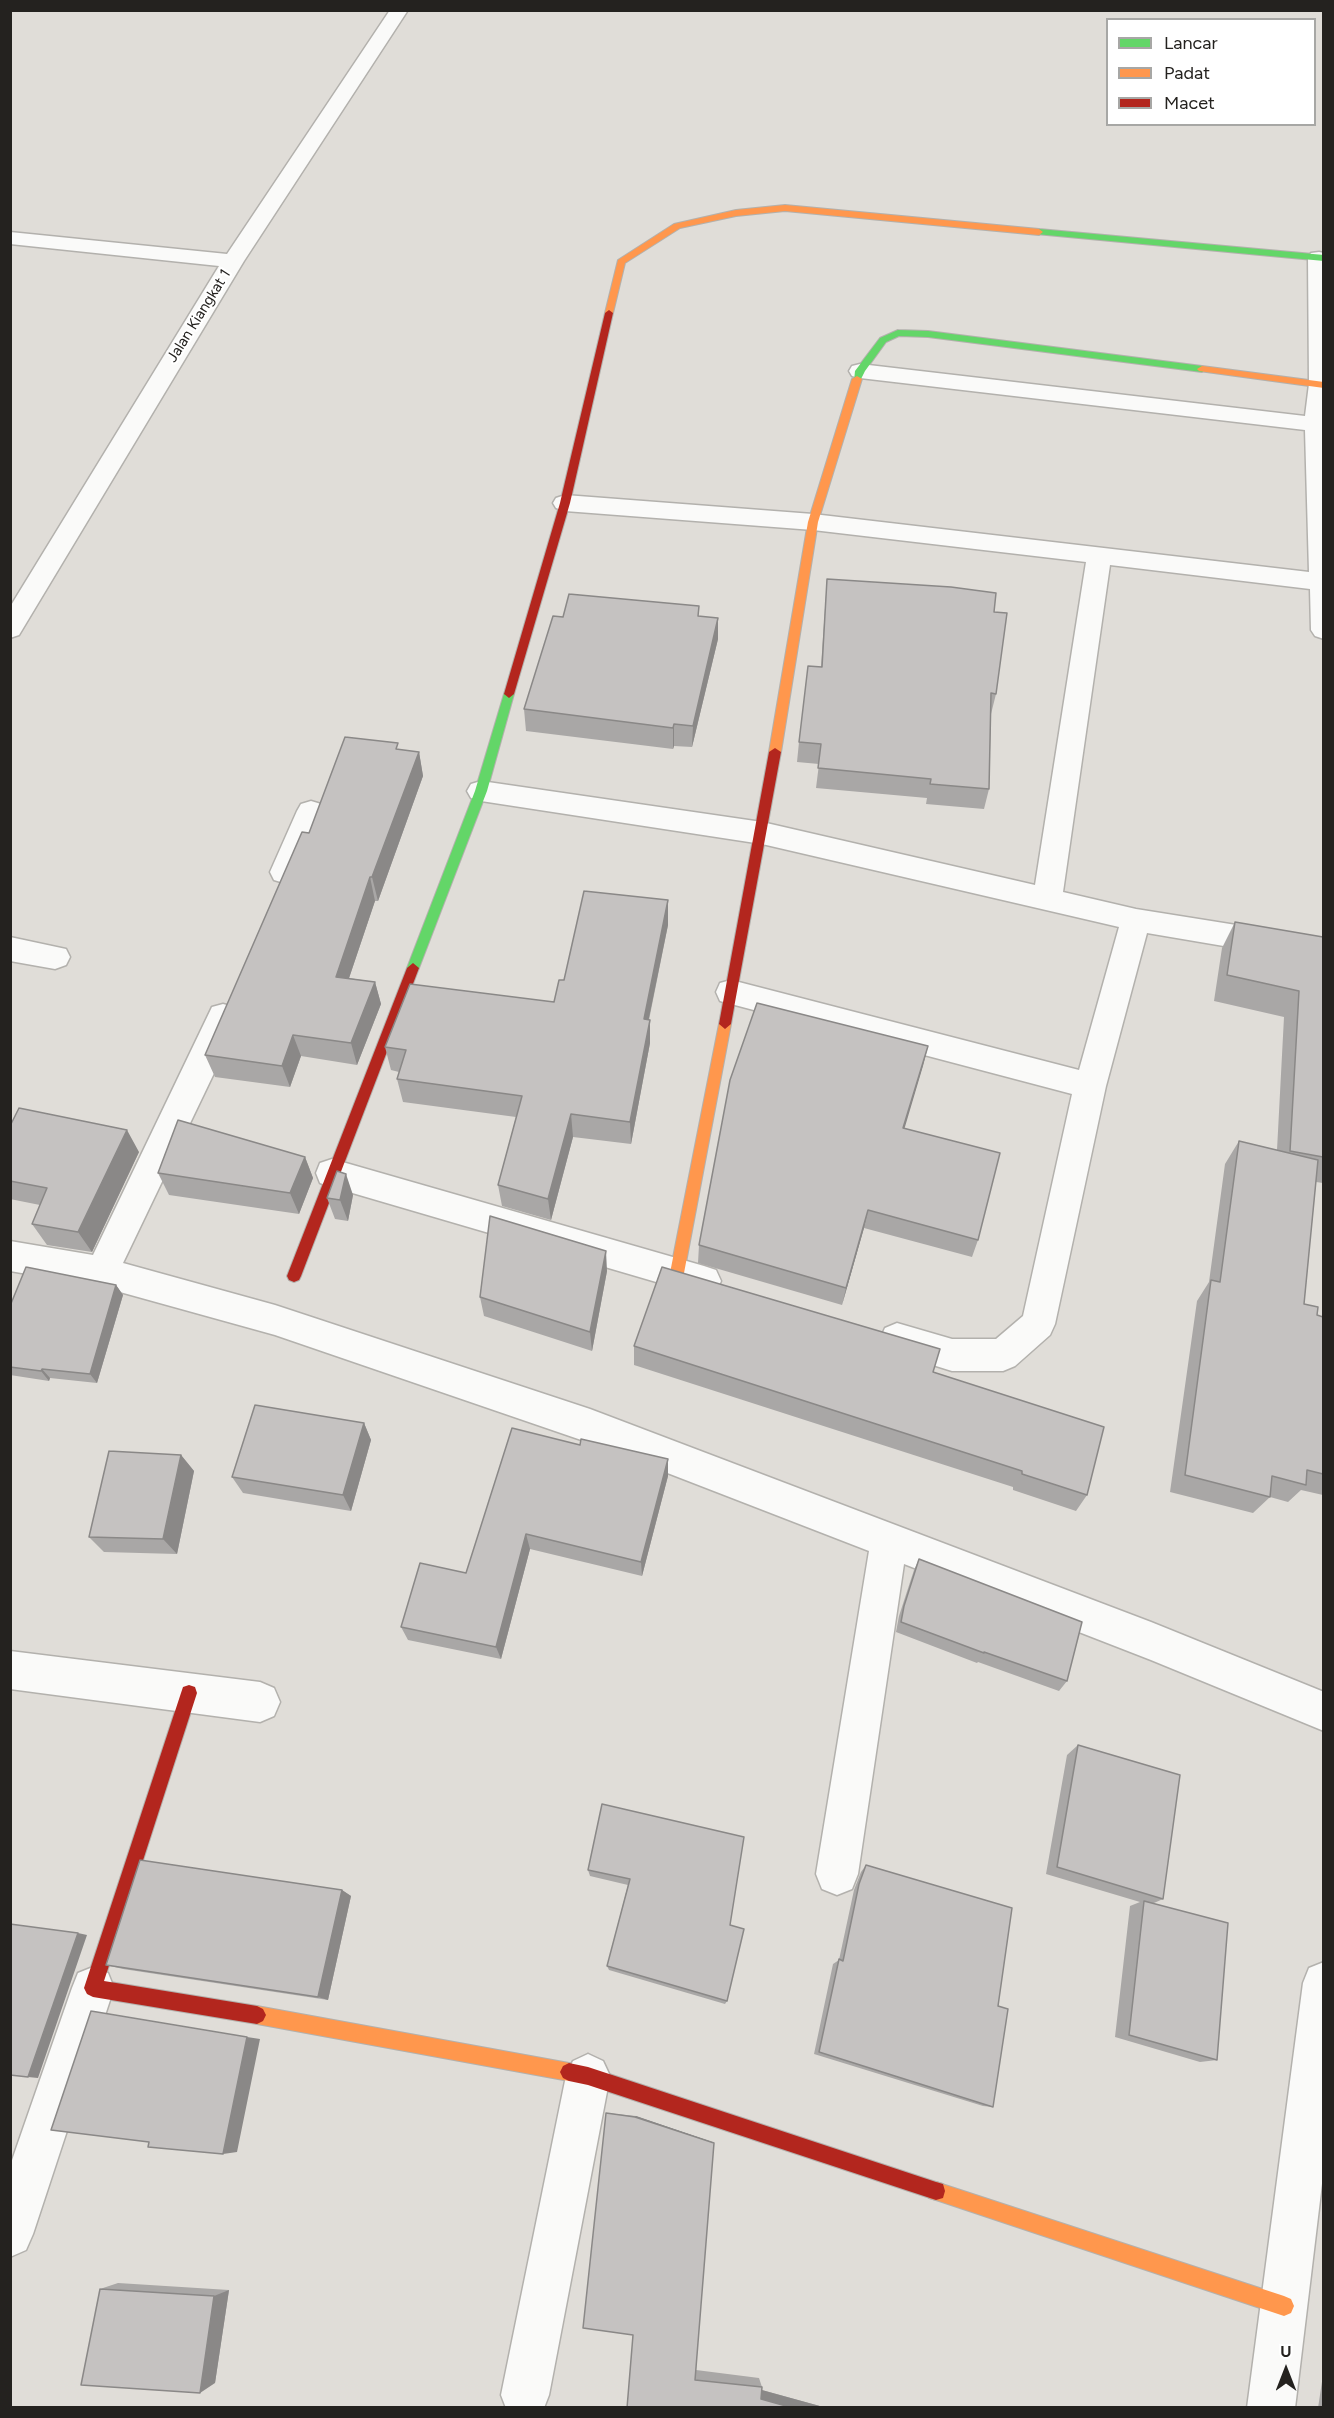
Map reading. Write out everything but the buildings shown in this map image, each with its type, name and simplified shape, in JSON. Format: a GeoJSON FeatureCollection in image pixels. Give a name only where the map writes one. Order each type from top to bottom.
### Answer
{"type":"FeatureCollection","features":[{"type":"Feature","properties":{"kind":"street","name":"Jalan Kiangkat 1"},"geometry":{"type":"LineString","coordinates":[[10,629],[233,261],[399,10]]}},
{"type":"Feature","properties":{"kind":"street"},"geometry":{"type":"LineString","coordinates":[[294,1276],[481,791],[564,503],[621,262],[677,226],[736,213],[785,208],[1321,258],[1320,425],[1323,630]]}},
{"type":"Feature","properties":{"kind":"street"},"geometry":{"type":"LineString","coordinates":[[10,238],[233,261]]}},
{"type":"Feature","properties":{"kind":"street"},"geometry":{"type":"LineString","coordinates":[[677,1273],[762,833],[813,522],[860,371],[883,340],[898,333],[928,334],[1322,385]]}},
{"type":"Feature","properties":{"kind":"street"},"geometry":{"type":"LineString","coordinates":[[860,371],[1320,425]]}},
{"type":"Feature","properties":{"kind":"street"},"geometry":{"type":"LineString","coordinates":[[564,503],[813,522],[1323,582]]}},
{"type":"Feature","properties":{"kind":"street"},"geometry":{"type":"LineString","coordinates":[[1047,900],[1099,556]]}},
{"type":"Feature","properties":{"kind":"street"},"geometry":{"type":"LineString","coordinates":[[481,791],[762,833],[1136,920],[1323,951]]}},
{"type":"Feature","properties":{"kind":"street"},"geometry":{"type":"LineString","coordinates":[[274,897],[310,811]]}},
{"type":"Feature","properties":{"kind":"street"},"geometry":{"type":"LineString","coordinates":[[872,1331],[952,1355],[1003,1355],[1038,1324],[1090,1086],[1136,920]]}},
{"type":"Feature","properties":{"kind":"street"},"geometry":{"type":"LineString","coordinates":[[10,949],[56,957]]}},
{"type":"Feature","properties":{"kind":"street"},"geometry":{"type":"LineString","coordinates":[[731,992],[1090,1086]]}},
{"type":"Feature","properties":{"kind":"street"},"geometry":{"type":"LineString","coordinates":[[102,1272],[200,1069],[232,994]]}},
{"type":"Feature","properties":{"kind":"street"},"geometry":{"type":"LineString","coordinates":[[332,1173],[734,1290]]}},
{"type":"Feature","properties":{"kind":"street"},"geometry":{"type":"LineString","coordinates":[[10,1256],[102,1272],[275,1320],[590,1426],[1151,1641],[1323,1712]]}},
{"type":"Feature","properties":{"kind":"street"},"geometry":{"type":"LineString","coordinates":[[837,1874],[890,1541]]}},
{"type":"Feature","properties":{"kind":"street"},"geometry":{"type":"LineString","coordinates":[[10,1671],[260,1702]]}},
{"type":"Feature","properties":{"kind":"street"},"geometry":{"type":"LineString","coordinates":[[10,2234],[189,1693]]}},
{"type":"Feature","properties":{"kind":"street"},"geometry":{"type":"LineString","coordinates":[[1271,2408],[1323,1983]]}},
{"type":"Feature","properties":{"kind":"street"},"geometry":{"type":"LineString","coordinates":[[93,1988],[328,2026],[588,2076],[1284,2306]]}},
{"type":"Feature","properties":{"kind":"street"},"geometry":{"type":"LineString","coordinates":[[525,2395],[588,2076]]}},
{"type":"Feature","properties":{"kind":"traffic: fast"},"geometry":{"type":"LineString","coordinates":[[1039,232],[1324,258]]}},
{"type":"Feature","properties":{"kind":"traffic: fast"},"geometry":{"type":"LineString","coordinates":[[857,379],[860,371],[883,340],[898,333],[928,334],[1202,369]]}},
{"type":"Feature","properties":{"kind":"traffic: fast"},"geometry":{"type":"LineString","coordinates":[[413,968],[481,791],[509,694]]}},
{"type":"Feature","properties":{"kind":"traffic: slow"},"geometry":{"type":"LineString","coordinates":[[609,313],[621,262],[677,226],[736,213],[785,208],[1039,232]]}},
{"type":"Feature","properties":{"kind":"traffic: slow"},"geometry":{"type":"LineString","coordinates":[[1202,369],[1324,385]]}},
{"type":"Feature","properties":{"kind":"traffic: slow"},"geometry":{"type":"LineString","coordinates":[[775,752],[813,522],[857,379]]}},
{"type":"Feature","properties":{"kind":"traffic: slow"},"geometry":{"type":"LineString","coordinates":[[677,1273],[725,1024]]}},
{"type":"Feature","properties":{"kind":"traffic: slow"},"geometry":{"type":"LineString","coordinates":[[257,2015],[569,2072]]}},
{"type":"Feature","properties":{"kind":"traffic: slow"},"geometry":{"type":"LineString","coordinates":[[936,2191],[1284,2306]]}},
{"type":"Feature","properties":{"kind":"traffic: jam"},"geometry":{"type":"LineString","coordinates":[[509,694],[565,503],[609,313]]}},
{"type":"Feature","properties":{"kind":"traffic: jam"},"geometry":{"type":"LineString","coordinates":[[725,1024],[775,752]]}},
{"type":"Feature","properties":{"kind":"traffic: jam"},"geometry":{"type":"LineString","coordinates":[[294,1276],[413,968]]}},
{"type":"Feature","properties":{"kind":"traffic: jam"},"geometry":{"type":"LineString","coordinates":[[189,1693],[93,1988],[257,2015]]}},
{"type":"Feature","properties":{"kind":"traffic: jam"},"geometry":{"type":"LineString","coordinates":[[569,2072],[588,2076],[936,2191]]}}]}
